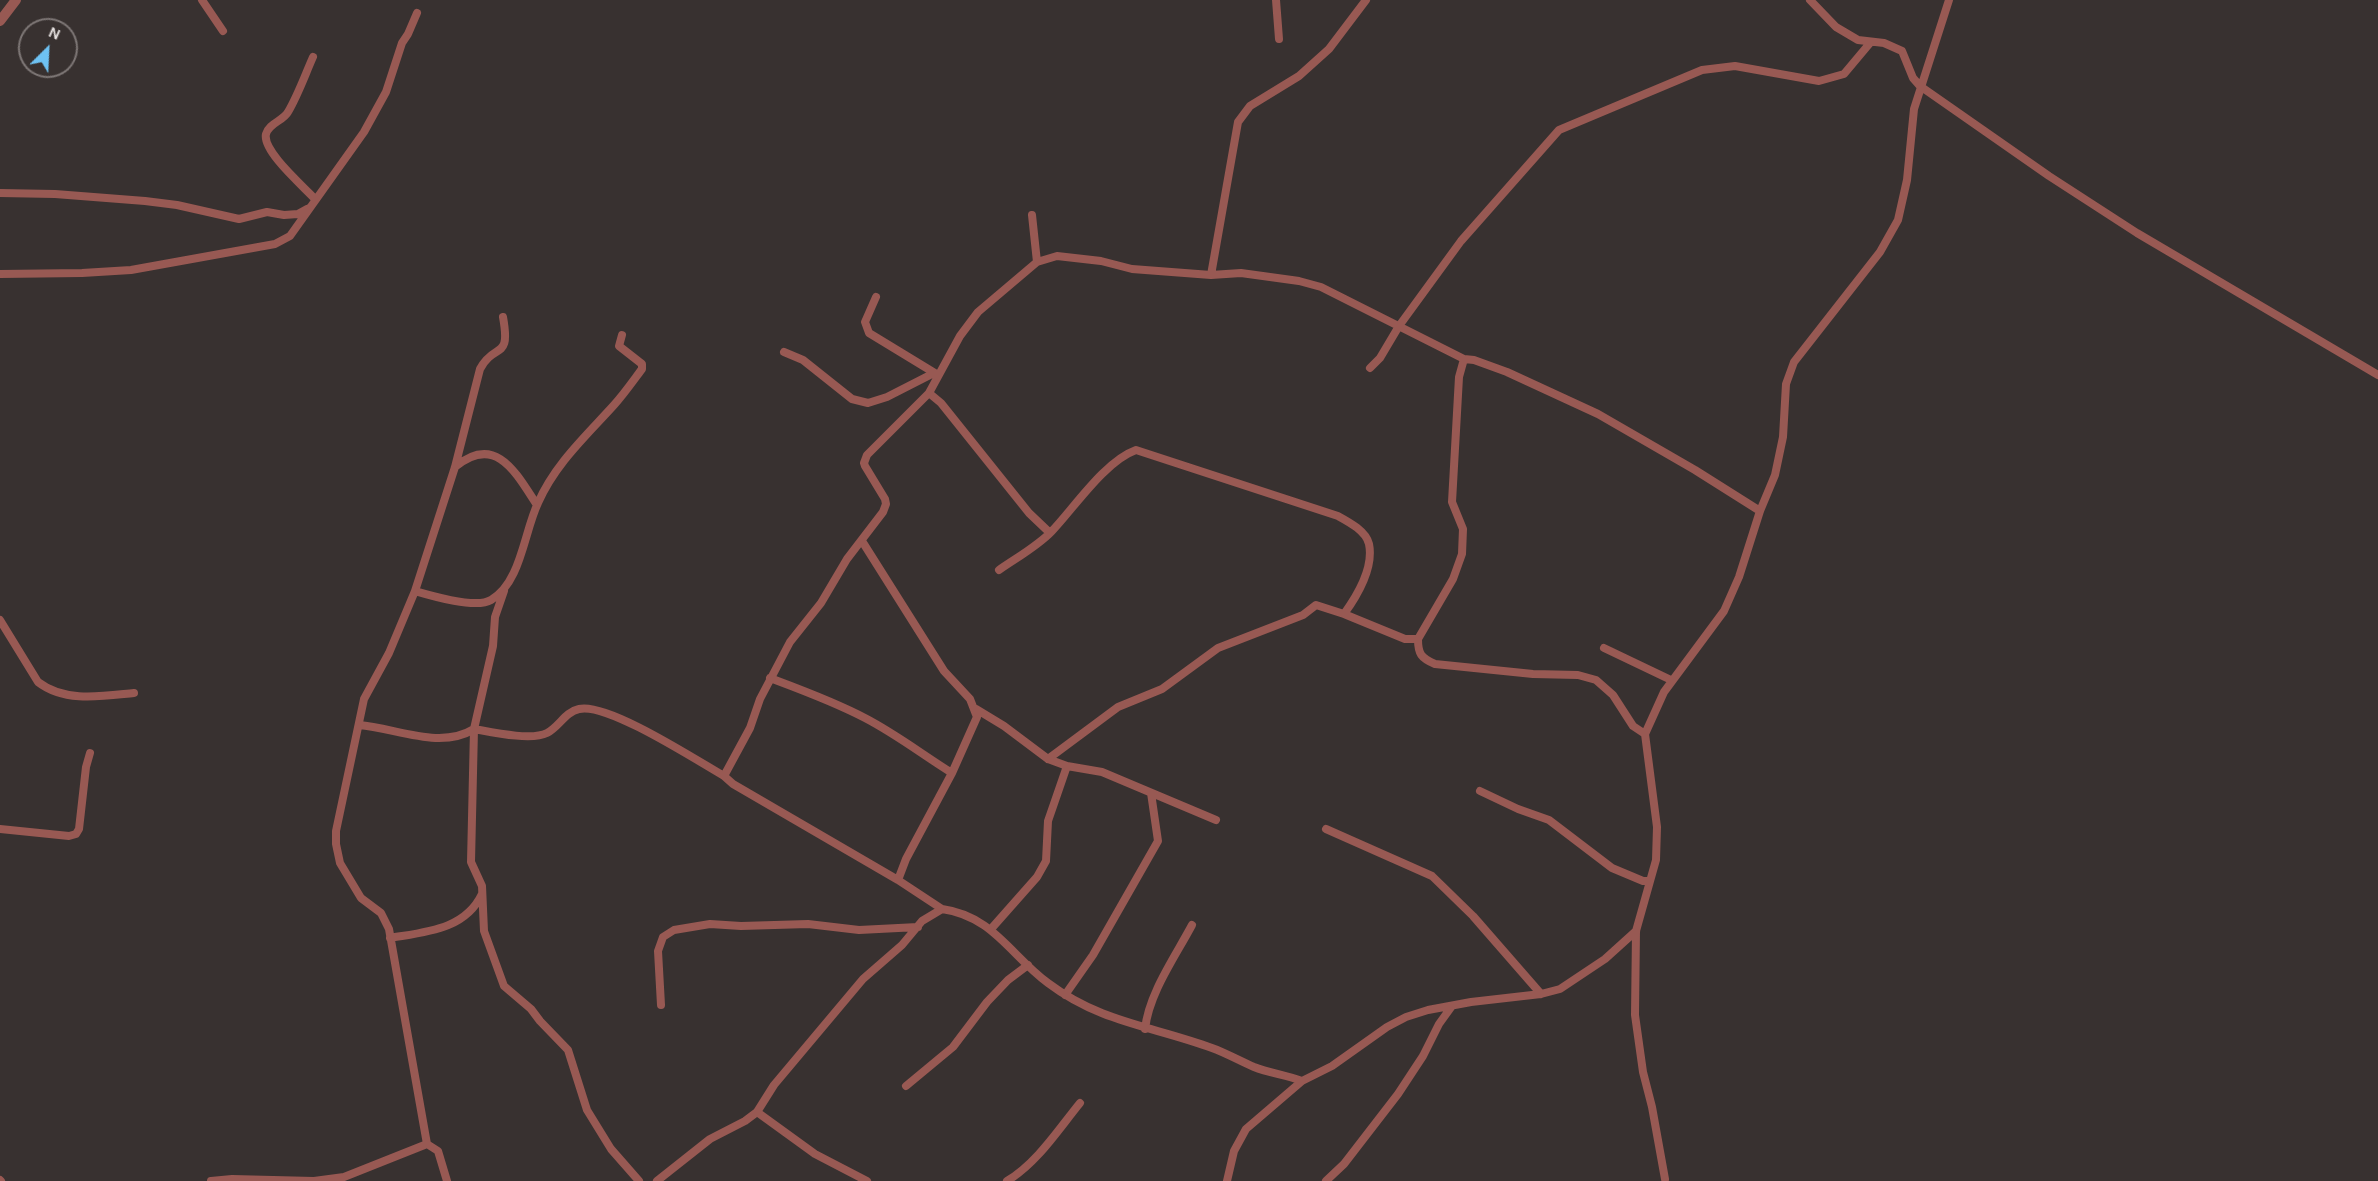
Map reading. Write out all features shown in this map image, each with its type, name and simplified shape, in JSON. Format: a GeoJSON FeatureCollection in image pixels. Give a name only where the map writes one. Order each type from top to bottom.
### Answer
{"type":"FeatureCollection","features":[{"type":"Feature","properties":{"kind":"street"},"geometry":{"type":"LineString","coordinates":[[2,14],[15,0]]}},
{"type":"Feature","properties":{"kind":"street"},"geometry":{"type":"LineString","coordinates":[[202,0],[223,31]]}},
{"type":"Feature","properties":{"kind":"street"},"geometry":{"type":"LineString","coordinates":[[1276,0],[1279,39]]}},
{"type":"Feature","properties":{"kind":"street"},"geometry":{"type":"LineString","coordinates":[[1211,275],[1238,122],[1250,106],[1299,76],[1329,49],[1366,0]]}},
{"type":"Feature","properties":{"kind":"street"},"geometry":{"type":"LineString","coordinates":[[1810,0],[1836,27],[1858,40],[1884,43],[1902,51],[1920,86],[2049,176],[2127,226],[2378,375]]}},
{"type":"Feature","properties":{"kind":"street"},"geometry":{"type":"LineString","coordinates":[[1665,1179],[1643,1072],[1635,1015],[1636,931],[1656,860],[1657,827],[1645,734],[1671,680],[1724,610],[1738,577],[1760,511],[1775,475],[1780,455],[1786,384],[1794,362],[1880,252],[1898,220],[1907,180],[1914,109],[1948,0]]}},
{"type":"Feature","properties":{"kind":"street"},"geometry":{"type":"LineString","coordinates":[[0,274],[131,270],[275,244],[290,236],[376,112],[386,92],[402,43],[417,13]]}},
{"type":"Feature","properties":{"kind":"street"},"geometry":{"type":"LineString","coordinates":[[1370,368],[1461,241],[1559,130],[1702,70],[1735,66],[1819,81],[1844,74],[1870,43]]}},
{"type":"Feature","properties":{"kind":"street"},"geometry":{"type":"LineString","coordinates":[[313,57],[287,115],[266,133],[266,144],[315,199]]}},
{"type":"Feature","properties":{"kind":"street"},"geometry":{"type":"LineString","coordinates":[[0,193],[55,194],[145,201],[177,205],[239,219],[267,212],[284,215],[298,214],[308,209]]}},
{"type":"Feature","properties":{"kind":"street"},"geometry":{"type":"LineString","coordinates":[[1032,215],[1037,262]]}},
{"type":"Feature","properties":{"kind":"street"},"geometry":{"type":"LineString","coordinates":[[724,776],[750,728],[760,699],[790,642],[821,603],[847,558],[883,512],[886,504],[864,463],[867,455],[929,393],[936,375],[978,312],[1037,262],[1057,256],[1101,261],[1132,269],[1211,275],[1241,273],[1299,281],[1321,287],[1464,359],[1474,360],[1507,372],[1598,414],[1760,511]]}},
{"type":"Feature","properties":{"kind":"street"},"geometry":{"type":"LineString","coordinates":[[876,297],[865,322],[869,333],[936,375]]}},
{"type":"Feature","properties":{"kind":"street"},"geometry":{"type":"LineString","coordinates":[[447,1181],[438,1151],[426,1144],[386,921],[376,909],[366,904],[361,898],[340,863],[336,831],[368,690],[390,652],[415,591],[455,467],[480,369],[484,363],[499,352],[505,343],[503,316]]}},
{"type":"Feature","properties":{"kind":"street"},"geometry":{"type":"LineString","coordinates":[[622,335],[620,346],[642,364],[642,369],[615,404],[574,448],[549,481],[537,505],[495,617],[493,646],[474,729],[471,862],[480,879],[483,893],[484,931],[504,986],[531,1009],[547,1030],[568,1050],[587,1110],[610,1149],[639,1181]]}},
{"type":"Feature","properties":{"kind":"street"},"geometry":{"type":"LineString","coordinates":[[783,352],[803,360],[852,399],[868,403],[936,375]]}},
{"type":"Feature","properties":{"kind":"street"},"geometry":{"type":"LineString","coordinates":[[1464,359],[1459,377],[1452,502],[1463,530],[1462,554],[1453,579],[1418,639],[1418,651],[1423,659],[1435,664],[1533,674],[1578,675],[1596,680],[1613,695],[1633,726],[1645,734]]}},
{"type":"Feature","properties":{"kind":"street"},"geometry":{"type":"LineString","coordinates":[[929,393],[941,403],[1029,513],[1050,533]]}},
{"type":"Feature","properties":{"kind":"street"},"geometry":{"type":"LineString","coordinates":[[999,570],[1050,533],[1085,492],[1125,454],[1136,450],[1338,516],[1363,533],[1369,544],[1368,561],[1356,598],[1344,614]]}},
{"type":"Feature","properties":{"kind":"street"},"geometry":{"type":"LineString","coordinates":[[455,467],[465,459],[490,453],[502,459],[516,473],[537,505]]}},
{"type":"Feature","properties":{"kind":"street"},"geometry":{"type":"LineString","coordinates":[[862,541],[944,671],[970,699],[977,717],[952,773],[906,860],[898,880]]}},
{"type":"Feature","properties":{"kind":"street"},"geometry":{"type":"LineString","coordinates":[[415,591],[477,604],[489,602],[504,591]]}},
{"type":"Feature","properties":{"kind":"street"},"geometry":{"type":"LineString","coordinates":[[1048,759],[1118,707],[1162,689],[1218,648],[1303,615],[1316,605],[1405,639],[1418,639]]}},
{"type":"Feature","properties":{"kind":"street"},"geometry":{"type":"LineString","coordinates":[[0,620],[38,682],[47,689],[68,695],[100,696],[134,693]]}},
{"type":"Feature","properties":{"kind":"street"},"geometry":{"type":"LineString","coordinates":[[1604,648],[1671,680]]}},
{"type":"Feature","properties":{"kind":"street"},"geometry":{"type":"LineString","coordinates":[[770,678],[811,693],[865,718],[905,741],[952,773]]}},
{"type":"Feature","properties":{"kind":"street"},"geometry":{"type":"LineString","coordinates":[[359,725],[379,726],[405,734],[447,738],[463,735],[474,729],[517,736],[546,734],[568,714],[578,709],[598,709],[645,731],[724,776],[733,784],[898,880],[942,909],[964,914],[991,929],[1046,982],[1065,995],[1106,1016],[1212,1048],[1254,1067],[1302,1081]]}},
{"type":"Feature","properties":{"kind":"street"},"geometry":{"type":"LineString","coordinates":[[976,710],[1004,726],[1048,759],[1067,766],[1102,772],[1216,820]]}},
{"type":"Feature","properties":{"kind":"street"},"geometry":{"type":"LineString","coordinates":[[0,829],[69,836],[76,834],[79,829],[86,767],[90,753]]}},
{"type":"Feature","properties":{"kind":"street"},"geometry":{"type":"LineString","coordinates":[[991,929],[1037,877],[1046,861],[1048,821],[1067,766]]}},
{"type":"Feature","properties":{"kind":"street"},"geometry":{"type":"LineString","coordinates":[[1480,791],[1518,809],[1549,820],[1612,868],[1642,882],[1650,881]]}},
{"type":"Feature","properties":{"kind":"street"},"geometry":{"type":"LineString","coordinates":[[1065,995],[1093,955],[1158,841],[1151,793]]}},
{"type":"Feature","properties":{"kind":"street"},"geometry":{"type":"LineString","coordinates":[[1326,829],[1432,876],[1488,932],[1541,994]]}},
{"type":"Feature","properties":{"kind":"street"},"geometry":{"type":"LineString","coordinates":[[390,938],[441,929],[457,922],[470,912],[483,893]]}},
{"type":"Feature","properties":{"kind":"street"},"geometry":{"type":"LineString","coordinates":[[657,1181],[710,1139],[757,1112],[774,1085],[863,979],[902,945],[933,913],[942,909]]}},
{"type":"Feature","properties":{"kind":"street"},"geometry":{"type":"LineString","coordinates":[[661,1005],[658,951],[663,937],[674,930],[710,924],[741,926],[808,924],[860,930],[918,927]]}},
{"type":"Feature","properties":{"kind":"street"},"geometry":{"type":"LineString","coordinates":[[1145,1029],[1146,1019],[1158,990],[1192,925]]}},
{"type":"Feature","properties":{"kind":"street"},"geometry":{"type":"LineString","coordinates":[[1227,1181],[1234,1151],[1246,1129],[1302,1081],[1332,1066],[1387,1026],[1428,1010],[1553,991],[1571,983],[1605,959],[1636,931]]}},
{"type":"Feature","properties":{"kind":"street"},"geometry":{"type":"LineString","coordinates":[[906,1086],[953,1047],[987,1002],[1008,980],[1028,964]]}},
{"type":"Feature","properties":{"kind":"street"},"geometry":{"type":"LineString","coordinates":[[1326,1181],[1344,1164],[1398,1094],[1452,1006]]}},
{"type":"Feature","properties":{"kind":"street"},"geometry":{"type":"LineString","coordinates":[[1007,1181],[1033,1160],[1080,1103]]}},
{"type":"Feature","properties":{"kind":"street"},"geometry":{"type":"LineString","coordinates":[[757,1112],[815,1154],[867,1181]]}},
{"type":"Feature","properties":{"kind":"street"},"geometry":{"type":"LineString","coordinates":[[212,1181],[232,1179],[314,1181],[344,1177],[426,1144]]}}]}
